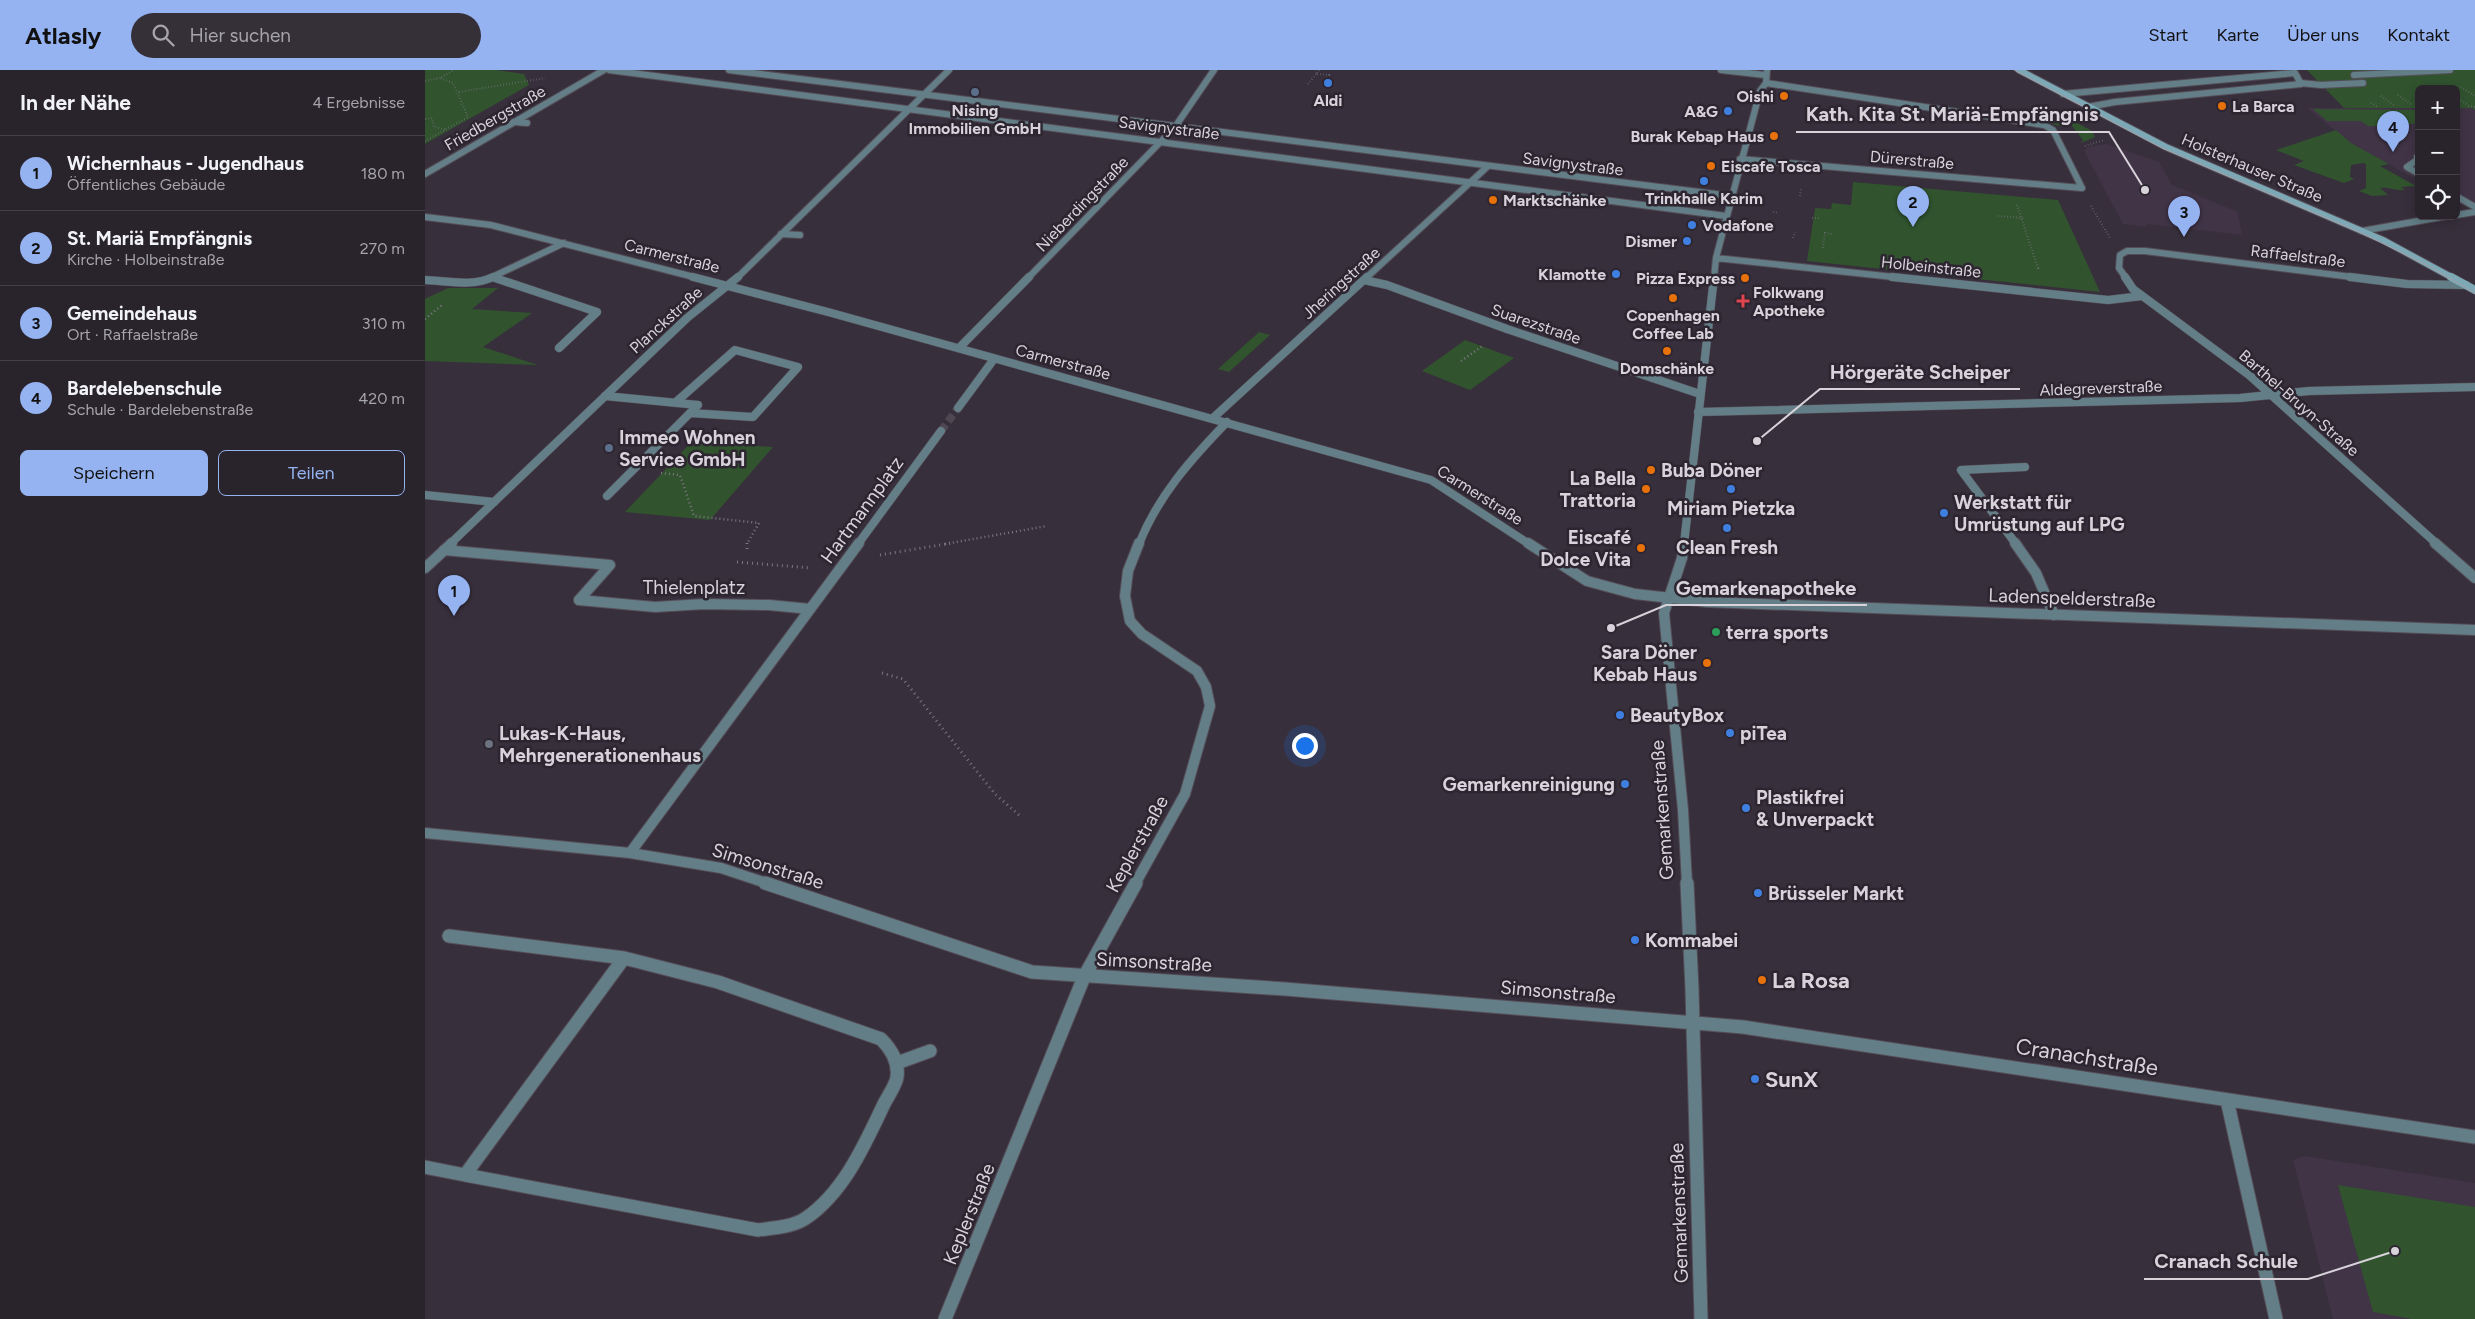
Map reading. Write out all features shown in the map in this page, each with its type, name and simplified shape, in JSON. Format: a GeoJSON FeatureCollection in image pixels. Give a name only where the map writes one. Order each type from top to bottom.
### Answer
{"type":"FeatureCollection","features":[{"type":"Feature","properties":{"kind":"main road","name":"Holsterhauser Straße"},"geometry":{"type":"LineString","coordinates":[[2019,70],[2181,154],[2362,231],[2475,290]]}},
{"type":"Feature","properties":{"kind":"street","name":"Friedbergstraße"},"geometry":{"type":"LineString","coordinates":[[425,174],[604,70]]}},
{"type":"Feature","properties":{"kind":"street","name":"Savignystraße"},"geometry":{"type":"LineString","coordinates":[[609,70],[1726,216]]}},
{"type":"Feature","properties":{"kind":"street","name":"Savignystraße"},"geometry":{"type":"LineString","coordinates":[[729,70],[1487,168],[1731,196]]}},
{"type":"Feature","properties":{"kind":"street","name":"Planckstraße"},"geometry":{"type":"LineString","coordinates":[[425,568],[687,318],[729,286],[908,108],[949,70]]}},
{"type":"Feature","properties":{"kind":"street","name":"Nieberdingstraße"},"geometry":{"type":"LineString","coordinates":[[959,348],[1163,141],[1175,127],[1214,70]]}},
{"type":"Feature","properties":{"kind":"street"},"geometry":{"type":"LineString","coordinates":[[1721,70],[1766,73]]}},
{"type":"Feature","properties":{"kind":"street"},"geometry":{"type":"LineString","coordinates":[[2354,75],[2450,70]]}},
{"type":"Feature","properties":{"kind":"street"},"geometry":{"type":"LineString","coordinates":[[2063,94],[2293,72],[2300,82]]}},
{"type":"Feature","properties":{"kind":"street","name":"Gemarkenstraße"},"geometry":{"type":"LineString","coordinates":[[1701,1319],[1692,1022],[1683,810],[1664,613],[1682,558],[1716,258],[1741,159],[1760,92],[1765,83],[1766,73]]}},
{"type":"Feature","properties":{"kind":"street"},"geometry":{"type":"LineString","coordinates":[[2088,107],[2115,102],[2293,86],[2300,82],[2321,85],[2363,83]]}},
{"type":"Feature","properties":{"kind":"street"},"geometry":{"type":"LineString","coordinates":[[1765,83],[2032,122],[2053,130],[2081,188]]}},
{"type":"Feature","properties":{"kind":"street"},"geometry":{"type":"LineString","coordinates":[[514,122],[527,123]]}},
{"type":"Feature","properties":{"kind":"street","name":"Dürerstraße"},"geometry":{"type":"LineString","coordinates":[[1741,159],[2081,188]]}},
{"type":"Feature","properties":{"kind":"street"},"geometry":{"type":"LineString","coordinates":[[2415,161],[2407,167],[2415,172]]}},
{"type":"Feature","properties":{"kind":"street","name":"Jheringstraße"},"geometry":{"type":"LineString","coordinates":[[1213,418],[1473,183],[1487,168]]}},
{"type":"Feature","properties":{"kind":"street"},"geometry":{"type":"LineString","coordinates":[[2460,198],[2475,207]]}},
{"type":"Feature","properties":{"kind":"street"},"geometry":{"type":"LineString","coordinates":[[2460,214],[2475,212]]}},
{"type":"Feature","properties":{"kind":"street","name":"Carmerstraße"},"geometry":{"type":"LineString","coordinates":[[425,217],[491,225],[564,242],[959,348],[1431,480],[1587,581],[1635,594],[1668,599]]}},
{"type":"Feature","properties":{"kind":"street"},"geometry":{"type":"LineString","coordinates":[[2362,231],[2424,220]]}},
{"type":"Feature","properties":{"kind":"street"},"geometry":{"type":"LineString","coordinates":[[781,234],[800,235]]}},
{"type":"Feature","properties":{"kind":"street"},"geometry":{"type":"LineString","coordinates":[[425,280],[472,284],[495,278],[564,242]]}},
{"type":"Feature","properties":{"kind":"street","name":"Raffaelstraße"},"geometry":{"type":"LineString","coordinates":[[2127,251],[2145,251],[2407,284],[2466,285]]}},
{"type":"Feature","properties":{"kind":"street","name":"Barthel-Bruyn-Straße"},"geometry":{"type":"LineString","coordinates":[[2127,251],[2119,255],[2119,268],[2125,278],[2142,296],[2249,376],[2475,578]]}},
{"type":"Feature","properties":{"kind":"street","name":"Holbeinstraße"},"geometry":{"type":"LineString","coordinates":[[1716,258],[2109,300],[2142,296]]}},
{"type":"Feature","properties":{"kind":"street"},"geometry":{"type":"LineString","coordinates":[[495,278],[597,312],[559,348]]}},
{"type":"Feature","properties":{"kind":"street","name":"Suarezstraße"},"geometry":{"type":"LineString","coordinates":[[1364,280],[1387,285],[1507,329],[1700,394]]}},
{"type":"Feature","properties":{"kind":"street"},"geometry":{"type":"LineString","coordinates":[[677,402],[735,350],[798,368],[753,417],[690,413]]}},
{"type":"Feature","properties":{"kind":"street"},"geometry":{"type":"LineString","coordinates":[[958,408],[995,359]]}},
{"type":"Feature","properties":{"kind":"street","name":"Aldegreverstraße"},"geometry":{"type":"LineString","coordinates":[[1698,412],[2230,398],[2270,394],[2475,387]]}},
{"type":"Feature","properties":{"kind":"street"},"geometry":{"type":"LineString","coordinates":[[605,396],[699,405],[607,496]]}},
{"type":"Feature","properties":{"kind":"street","name":"Keplerstraße"},"geometry":{"type":"LineString","coordinates":[[945,1319],[1084,977],[1185,794],[1210,706],[1206,687],[1197,671],[1142,634],[1130,621],[1125,596],[1127,572],[1144,531],[1166,492],[1196,454],[1227,422]]}},
{"type":"Feature","properties":{"kind":"street","name":"Hartmannplatz"},"geometry":{"type":"LineString","coordinates":[[810,609],[941,431]]}},
{"type":"Feature","properties":{"kind":"street"},"geometry":{"type":"LineString","coordinates":[[2025,467],[1961,470],[2001,522],[2036,573],[2054,616]]}},
{"type":"Feature","properties":{"kind":"street"},"geometry":{"type":"LineString","coordinates":[[425,495],[494,502]]}},
{"type":"Feature","properties":{"kind":"street","name":"Thielenplatz"},"geometry":{"type":"LineString","coordinates":[[444,550],[610,565],[579,600],[655,607],[704,604],[769,605],[810,609]]}},
{"type":"Feature","properties":{"kind":"street","name":"Ladenspelderstraße"},"geometry":{"type":"LineString","coordinates":[[1668,599],[2054,616],[2475,630]]}},
{"type":"Feature","properties":{"kind":"street"},"geometry":{"type":"LineString","coordinates":[[630,853],[810,609]]}},
{"type":"Feature","properties":{"kind":"street","name":"Simsonstraße"},"geometry":{"type":"LineString","coordinates":[[425,833],[630,853],[721,868],[1032,972],[1084,977],[1285,989],[1692,1022]]}},
{"type":"Feature","properties":{"kind":"street"},"geometry":{"type":"LineString","coordinates":[[425,1167],[759,1230],[779,1227],[805,1219],[828,1200],[852,1163],[897,1078],[897,1063],[892,1048],[881,1039],[718,982],[624,958],[449,936]]}},
{"type":"Feature","properties":{"kind":"street"},"geometry":{"type":"LineString","coordinates":[[465,1175],[624,958]]}},
{"type":"Feature","properties":{"kind":"street","name":"Cranachstraße"},"geometry":{"type":"LineString","coordinates":[[1692,1022],[1799,1035],[2475,1138]]}},
{"type":"Feature","properties":{"kind":"street"},"geometry":{"type":"LineString","coordinates":[[897,1063],[930,1051]]}},
{"type":"Feature","properties":{"kind":"street"},"geometry":{"type":"LineString","coordinates":[[2227,1100],[2276,1319]]}},
{"type":"Feature","properties":{"kind":"path"},"geometry":{"type":"LineString","coordinates":[[425,81],[440,78],[454,70]]}},
{"type":"Feature","properties":{"kind":"path"},"geometry":{"type":"LineString","coordinates":[[1308,84],[1319,70]]}},
{"type":"Feature","properties":{"kind":"path"},"geometry":{"type":"LineString","coordinates":[[1316,74],[1329,75],[1324,81]]}},
{"type":"Feature","properties":{"kind":"path"},"geometry":{"type":"LineString","coordinates":[[425,141],[468,116],[459,92],[453,83],[440,78]]}},
{"type":"Feature","properties":{"kind":"path"},"geometry":{"type":"LineString","coordinates":[[459,92],[544,78]]}},
{"type":"Feature","properties":{"kind":"path"},"geometry":{"type":"LineString","coordinates":[[2462,92],[2469,92],[2475,96]]}},
{"type":"Feature","properties":{"kind":"path"},"geometry":{"type":"LineString","coordinates":[[2379,94],[2395,106]]}},
{"type":"Feature","properties":{"kind":"path"},"geometry":{"type":"LineString","coordinates":[[2460,100],[2469,106],[2475,107]]}},
{"type":"Feature","properties":{"kind":"path"},"geometry":{"type":"LineString","coordinates":[[425,119],[432,118],[434,128],[445,129]]}},
{"type":"Feature","properties":{"kind":"path"},"geometry":{"type":"LineString","coordinates":[[2081,188],[2112,242]]}},
{"type":"Feature","properties":{"kind":"path"},"geometry":{"type":"LineString","coordinates":[[1800,196],[1801,189]]}},
{"type":"Feature","properties":{"kind":"path"},"geometry":{"type":"LineString","coordinates":[[2009,204],[2018,205],[2023,218],[2037,268],[2028,267]]}},
{"type":"Feature","properties":{"kind":"path"},"geometry":{"type":"LineString","coordinates":[[1773,212],[1778,213]]}},
{"type":"Feature","properties":{"kind":"path"},"geometry":{"type":"LineString","coordinates":[[1998,216],[2023,218]]}},
{"type":"Feature","properties":{"kind":"path"},"geometry":{"type":"LineString","coordinates":[[1812,218],[1819,218]]}},
{"type":"Feature","properties":{"kind":"path"},"geometry":{"type":"LineString","coordinates":[[1793,238],[1795,232]]}},
{"type":"Feature","properties":{"kind":"path"},"geometry":{"type":"LineString","coordinates":[[1825,237],[1825,233],[1833,234]]}},
{"type":"Feature","properties":{"kind":"path"},"geometry":{"type":"LineString","coordinates":[[665,474],[680,475],[693,516],[759,523],[747,541],[747,550]]}},
{"type":"Feature","properties":{"kind":"path"},"geometry":{"type":"LineString","coordinates":[[874,556],[1047,526]]}},
{"type":"Feature","properties":{"kind":"path"},"geometry":{"type":"LineString","coordinates":[[737,562],[838,570]]}},
{"type":"Feature","properties":{"kind":"path"},"geometry":{"type":"LineString","coordinates":[[882,674],[903,679],[995,794],[1019,816]]}},
{"type":"Feature","properties":{"kind":"shaded area"},"geometry":{"type":"Polygon","coordinates":[[[2307,108],[2415,108],[2415,179],[2351,143],[2307,108]]]}},
{"type":"Feature","properties":{"kind":"shaded area"},"geometry":{"type":"Polygon","coordinates":[[[2460,108],[2473,108],[2475,110],[2475,202],[2460,204],[2460,108]]]}},
{"type":"Feature","properties":{"kind":"shaded area"},"geometry":{"type":"Polygon","coordinates":[[[2107,144],[2159,162],[2172,185],[2238,212],[2242,235],[2147,224],[2146,227],[2123,224],[2084,151],[2088,147],[2107,144]]]}},
{"type":"Feature","properties":{"kind":"shaded area"},"geometry":{"type":"Polygon","coordinates":[[[2305,1156],[2475,1183],[2475,1319],[2333,1319],[2293,1160],[2305,1156]]]}},
{"type":"Feature","properties":{"kind":"green space"},"geometry":{"type":"Polygon","coordinates":[[[425,70],[496,70],[524,74],[529,85],[425,144],[425,70]]]}},
{"type":"Feature","properties":{"kind":"green space"},"geometry":{"type":"Polygon","coordinates":[[[2307,70],[2475,70],[2475,110],[2472,108],[2460,108],[2460,85],[2415,85],[2415,108],[2344,108],[2307,70]]]}},
{"type":"Feature","properties":{"kind":"green space"},"geometry":{"type":"Polygon","coordinates":[[[2046,106],[2092,131],[2095,137],[2081,143],[2083,140],[2069,122],[2062,127],[2041,120],[2046,106]]]}},
{"type":"Feature","properties":{"kind":"green space"},"geometry":{"type":"Polygon","coordinates":[[[2313,109],[2415,110],[2415,123],[2368,126],[2361,121],[2327,121],[2313,109]]]}},
{"type":"Feature","properties":{"kind":"green space"},"geometry":{"type":"Polygon","coordinates":[[[2336,130],[2351,143],[2389,164],[2380,166],[2415,186],[2401,187],[2405,190],[2380,188],[2388,195],[2372,196],[2359,191],[2366,188],[2366,164],[2351,165],[2350,177],[2354,179],[2344,183],[2294,165],[2304,161],[2276,150],[2336,130]]]}},
{"type":"Feature","properties":{"kind":"green space"},"geometry":{"type":"Polygon","coordinates":[[[1853,182],[2058,200],[2100,292],[1807,261],[1815,208],[1831,209],[1832,203],[1851,205],[1853,182]]]}},
{"type":"Feature","properties":{"kind":"green space"},"geometry":{"type":"Polygon","coordinates":[[[448,288],[498,288],[472,309],[532,313],[483,347],[538,365],[425,361],[425,299],[448,288]]]}},
{"type":"Feature","properties":{"kind":"green space"},"geometry":{"type":"Polygon","coordinates":[[[1259,332],[1270,335],[1229,372],[1218,369],[1259,332]]]}},
{"type":"Feature","properties":{"kind":"green space"},"geometry":{"type":"Polygon","coordinates":[[[1465,340],[1514,358],[1470,390],[1422,371],[1465,340]]]}},
{"type":"Feature","properties":{"kind":"green space"},"geometry":{"type":"Polygon","coordinates":[[[700,433],[750,437],[744,445],[773,447],[710,520],[625,512],[700,433]]]}},
{"type":"Feature","properties":{"kind":"green space"},"geometry":{"type":"Polygon","coordinates":[[[2338,1185],[2475,1207],[2475,1319],[2412,1319],[2373,1312],[2338,1185]]]}},
{"type":"Feature","properties":{"kind":"tunnel"},"geometry":{"type":"LineString","coordinates":[[941,431],[958,408]]}},
{"type":"Feature","properties":{"kind":"tram line"},"geometry":{"type":"LineString","coordinates":[[2014,70],[2162,148],[2357,231],[2427,265],[2475,293]]}},
{"type":"Feature","properties":{"kind":"place","name":"Aldi"},"geometry":{"type":"Point","coordinates":[1328,83]}},
{"type":"Feature","properties":{"kind":"place","name":"Nising Immobilien GmbH"},"geometry":{"type":"Point","coordinates":[975,92]}},
{"type":"Feature","properties":{"kind":"place","name":"Oishi"},"geometry":{"type":"Point","coordinates":[1784,96]}},
{"type":"Feature","properties":{"kind":"place","name":"La Barca"},"geometry":{"type":"Point","coordinates":[2222,106]}},
{"type":"Feature","properties":{"kind":"place","name":"A&G"},"geometry":{"type":"Point","coordinates":[1728,111]}},
{"type":"Feature","properties":{"kind":"place","name":"Burak Kebap Haus"},"geometry":{"type":"Point","coordinates":[1774,136]}},
{"type":"Feature","properties":{"kind":"place","name":"Bardelebenschule"},"geometry":{"type":"Point","coordinates":[2393,152]}},
{"type":"Feature","properties":{"kind":"place","name":"Eiscafe Tosca"},"geometry":{"type":"Point","coordinates":[1711,166]}},
{"type":"Feature","properties":{"kind":"place","name":"Trinkhalle Karim"},"geometry":{"type":"Point","coordinates":[1704,181]}},
{"type":"Feature","properties":{"kind":"place","name":"Kath. Kita St. Mariä-Empfängnis"},"geometry":{"type":"Point","coordinates":[2145,190]}},
{"type":"Feature","properties":{"kind":"place","name":"Marktschänke"},"geometry":{"type":"Point","coordinates":[1493,200]}},
{"type":"Feature","properties":{"kind":"place","name":"Vodafone"},"geometry":{"type":"Point","coordinates":[1692,225]}},
{"type":"Feature","properties":{"kind":"place","name":"St. Mariä Empfängnis"},"geometry":{"type":"Point","coordinates":[1913,227]}},
{"type":"Feature","properties":{"kind":"place","name":"Gemeindehaus"},"geometry":{"type":"Point","coordinates":[2184,237]}},
{"type":"Feature","properties":{"kind":"place","name":"Dismer"},"geometry":{"type":"Point","coordinates":[1687,241]}},
{"type":"Feature","properties":{"kind":"place","name":"Klamotte"},"geometry":{"type":"Point","coordinates":[1616,274]}},
{"type":"Feature","properties":{"kind":"place","name":"Pizza Express"},"geometry":{"type":"Point","coordinates":[1745,278]}},
{"type":"Feature","properties":{"kind":"place","name":"Copenhagen Coffee Lab"},"geometry":{"type":"Point","coordinates":[1673,298]}},
{"type":"Feature","properties":{"kind":"place","name":"Folkwang Apotheke"},"geometry":{"type":"Point","coordinates":[1743,301]}},
{"type":"Feature","properties":{"kind":"place","name":"Domschänke"},"geometry":{"type":"Point","coordinates":[1667,351]}},
{"type":"Feature","properties":{"kind":"place","name":"Hörgeräte Scheiper"},"geometry":{"type":"Point","coordinates":[1757,441]}},
{"type":"Feature","properties":{"kind":"place","name":"Immeo Wohnen Service GmbH"},"geometry":{"type":"Point","coordinates":[609,448]}},
{"type":"Feature","properties":{"kind":"place","name":"Buba Döner"},"geometry":{"type":"Point","coordinates":[1651,470]}},
{"type":"Feature","properties":{"kind":"place","name":"La Bella Trattoria"},"geometry":{"type":"Point","coordinates":[1646,489]}},
{"type":"Feature","properties":{"kind":"place","name":"Miriam Pietzka"},"geometry":{"type":"Point","coordinates":[1731,489]}},
{"type":"Feature","properties":{"kind":"place","name":"Werkstatt für Umrüstung auf LPG"},"geometry":{"type":"Point","coordinates":[1944,513]}},
{"type":"Feature","properties":{"kind":"place","name":"Clean Fresh"},"geometry":{"type":"Point","coordinates":[1727,528]}},
{"type":"Feature","properties":{"kind":"place","name":"Eiscafé Dolce Vita"},"geometry":{"type":"Point","coordinates":[1641,548]}},
{"type":"Feature","properties":{"kind":"place","name":"Wichernhaus - Jugendhaus"},"geometry":{"type":"Point","coordinates":[454,616]}},
{"type":"Feature","properties":{"kind":"place","name":"Gemarkenapotheke"},"geometry":{"type":"Point","coordinates":[1611,628]}},
{"type":"Feature","properties":{"kind":"place","name":"terra sports"},"geometry":{"type":"Point","coordinates":[1716,632]}},
{"type":"Feature","properties":{"kind":"place","name":"Sara Döner Kebab Haus"},"geometry":{"type":"Point","coordinates":[1707,663]}},
{"type":"Feature","properties":{"kind":"place","name":"BeautyBox"},"geometry":{"type":"Point","coordinates":[1620,715]}},
{"type":"Feature","properties":{"kind":"place","name":"piTea"},"geometry":{"type":"Point","coordinates":[1730,733]}},
{"type":"Feature","properties":{"kind":"place","name":"Lukas-K-Haus, Mehrgenerationenhaus"},"geometry":{"type":"Point","coordinates":[489,744]}},
{"type":"Feature","properties":{"kind":"place","name":"Gemarkenreinigung"},"geometry":{"type":"Point","coordinates":[1625,784]}},
{"type":"Feature","properties":{"kind":"place","name":"Plastikfrei & Unverpackt"},"geometry":{"type":"Point","coordinates":[1746,808]}},
{"type":"Feature","properties":{"kind":"place","name":"Brüsseler Markt"},"geometry":{"type":"Point","coordinates":[1758,893]}},
{"type":"Feature","properties":{"kind":"place","name":"Kommabei"},"geometry":{"type":"Point","coordinates":[1635,940]}},
{"type":"Feature","properties":{"kind":"place","name":"La Rosa"},"geometry":{"type":"Point","coordinates":[1762,980]}},
{"type":"Feature","properties":{"kind":"place","name":"SunX"},"geometry":{"type":"Point","coordinates":[1755,1079]}},
{"type":"Feature","properties":{"kind":"place","name":"Cranach Schule"},"geometry":{"type":"Point","coordinates":[2395,1251]}}]}
